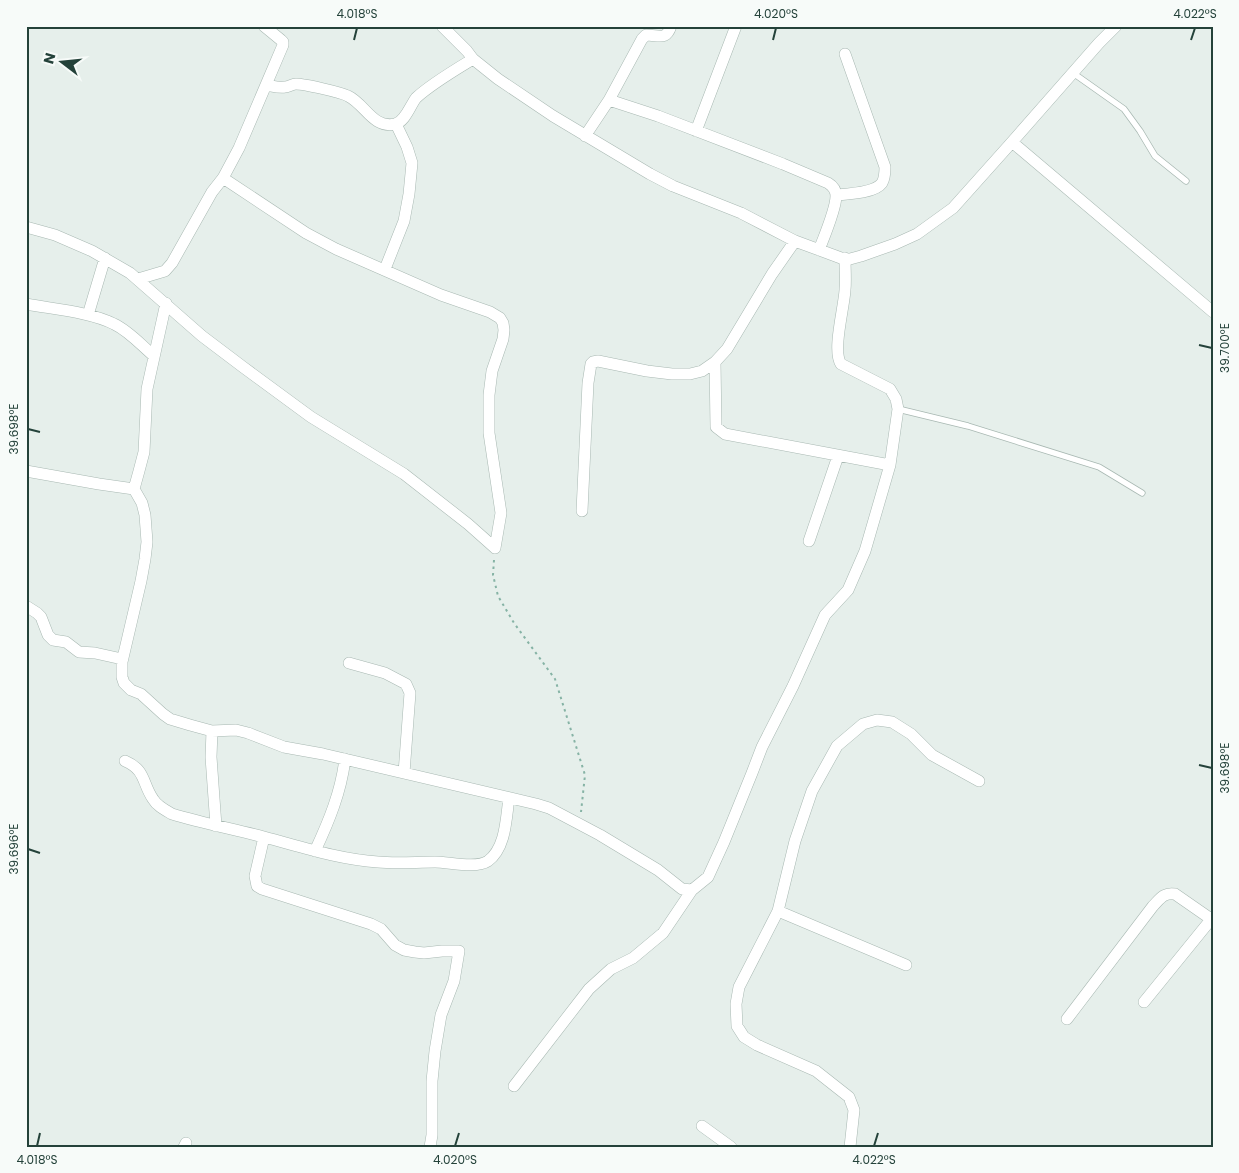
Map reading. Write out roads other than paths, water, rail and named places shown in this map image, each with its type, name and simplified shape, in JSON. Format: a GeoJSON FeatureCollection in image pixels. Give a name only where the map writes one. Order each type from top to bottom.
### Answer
{"type":"FeatureCollection","features":[{"type":"Feature","properties":{"kind":"street"},"geometry":{"type":"LineString","coordinates":[[138,279],[165,271],[169,267],[239,148],[283,45],[283,42],[264,26]]}},
{"type":"Feature","properties":{"kind":"street"},"geometry":{"type":"LineString","coordinates":[[442,26],[467,51],[473,60],[498,79],[585,136],[660,180],[741,213],[795,242],[850,259],[895,244],[916,234],[953,208],[1116,26]]}},
{"type":"Feature","properties":{"kind":"street"},"geometry":{"type":"LineString","coordinates":[[585,136],[609,100],[642,39],[646,35],[664,36],[668,34],[671,26]]}},
{"type":"Feature","properties":{"kind":"street"},"geometry":{"type":"LineString","coordinates":[[696,131],[736,26]]}},
{"type":"Feature","properties":{"kind":"street"},"geometry":{"type":"LineString","coordinates":[[836,195],[867,191],[881,185],[885,167],[845,54]]}},
{"type":"Feature","properties":{"kind":"street"},"geometry":{"type":"LineString","coordinates":[[266,85],[287,87],[296,84],[348,96],[374,120],[388,125],[396,124],[417,98],[446,76],[473,60]]}},
{"type":"Feature","properties":{"kind":"street"},"geometry":{"type":"LineString","coordinates":[[609,100],[658,116],[833,186],[836,195],[835,204],[819,250]]}},
{"type":"Feature","properties":{"kind":"street"},"geometry":{"type":"LineString","coordinates":[[385,270],[404,221],[412,163],[396,124]]}},
{"type":"Feature","properties":{"kind":"street"},"geometry":{"type":"LineString","coordinates":[[1012,142],[1213,312]]}},
{"type":"Feature","properties":{"kind":"street"},"geometry":{"type":"LineString","coordinates":[[26,227],[55,235],[92,251],[130,273],[202,336],[243,367],[311,417],[404,474],[468,524],[495,548],[501,513],[490,433],[489,395],[492,371],[503,339],[500,318],[490,312],[441,295],[306,233],[223,178]]}},
{"type":"Feature","properties":{"kind":"street"},"geometry":{"type":"LineString","coordinates":[[582,512],[588,384],[591,364],[598,361],[646,371],[672,374],[690,374],[702,371],[715,362],[726,349],[772,274],[795,242]]}},
{"type":"Feature","properties":{"kind":"street"},"geometry":{"type":"LineString","coordinates":[[88,315],[105,258]]}},
{"type":"Feature","properties":{"kind":"street"},"geometry":{"type":"LineString","coordinates":[[514,1086],[589,989],[611,969],[633,958],[663,933],[692,890],[708,876],[724,842],[762,747],[825,615],[848,590],[865,551],[890,465],[898,410],[896,399],[890,389],[838,361],[837,348],[845,290],[845,258]]}},
{"type":"Feature","properties":{"kind":"street"},"geometry":{"type":"LineString","coordinates":[[26,304],[88,315],[112,323],[154,356]]}},
{"type":"Feature","properties":{"kind":"street"},"geometry":{"type":"LineString","coordinates":[[166,304],[147,389],[144,452],[134,489],[142,503],[145,514],[147,542],[138,594],[122,659],[124,683],[131,690],[141,694],[163,714],[190,726],[212,731],[236,730],[284,746],[549,808],[658,870],[682,889],[692,890]]}},
{"type":"Feature","properties":{"kind":"street"},"geometry":{"type":"LineString","coordinates":[[715,362],[716,427],[725,434],[890,465]]}},
{"type":"Feature","properties":{"kind":"street"},"geometry":{"type":"LineString","coordinates":[[809,541],[838,456]]}},
{"type":"Feature","properties":{"kind":"street"},"geometry":{"type":"LineString","coordinates":[[26,472],[134,489]]}},
{"type":"Feature","properties":{"kind":"street"},"geometry":{"type":"LineString","coordinates":[[26,606],[41,617],[48,635],[53,640],[66,642],[79,652],[95,653],[122,659]]}},
{"type":"Feature","properties":{"kind":"street"},"geometry":{"type":"LineString","coordinates":[[349,663],[385,673],[406,684],[410,694],[404,773]]}},
{"type":"Feature","properties":{"kind":"street"},"geometry":{"type":"LineString","coordinates":[[850,1147],[854,1110],[849,1097],[816,1071],[756,1045],[744,1037],[737,1026],[736,1004],[739,987],[778,911],[795,841],[812,791],[837,746],[863,724],[877,720],[892,722],[911,734],[932,755],[979,781]]}},
{"type":"Feature","properties":{"kind":"street"},"geometry":{"type":"LineString","coordinates":[[212,731],[211,757],[216,826]]}},
{"type":"Feature","properties":{"kind":"street"},"geometry":{"type":"LineString","coordinates":[[315,851],[337,800],[345,759]]}},
{"type":"Feature","properties":{"kind":"street"},"geometry":{"type":"LineString","coordinates":[[125,761],[133,764],[140,773],[152,799],[160,808],[172,814],[340,858],[380,863],[435,862],[474,865],[488,861],[499,845],[503,834],[509,798]]}},
{"type":"Feature","properties":{"kind":"street"},"geometry":{"type":"LineString","coordinates":[[264,837],[256,876],[257,886],[262,889],[371,924],[381,929],[395,945],[404,950],[424,953],[459,952],[454,981],[441,1015],[437,1041],[432,1081],[432,1135],[430,1147]]}},
{"type":"Feature","properties":{"kind":"street"},"geometry":{"type":"LineString","coordinates":[[1067,1019],[1153,906],[1165,894],[1175,894],[1212,918],[1144,1002]]}},
{"type":"Feature","properties":{"kind":"street"},"geometry":{"type":"LineString","coordinates":[[778,911],[906,965]]}},
{"type":"Feature","properties":{"kind":"street"},"geometry":{"type":"LineString","coordinates":[[702,1126],[731,1147]]}},
{"type":"Feature","properties":{"kind":"lane"},"geometry":{"type":"LineString","coordinates":[[1073,73],[1124,109],[1155,156],[1186,181]]}},
{"type":"Feature","properties":{"kind":"lane"},"geometry":{"type":"LineString","coordinates":[[898,410],[968,426],[1099,467],[1142,493]]}}]}
